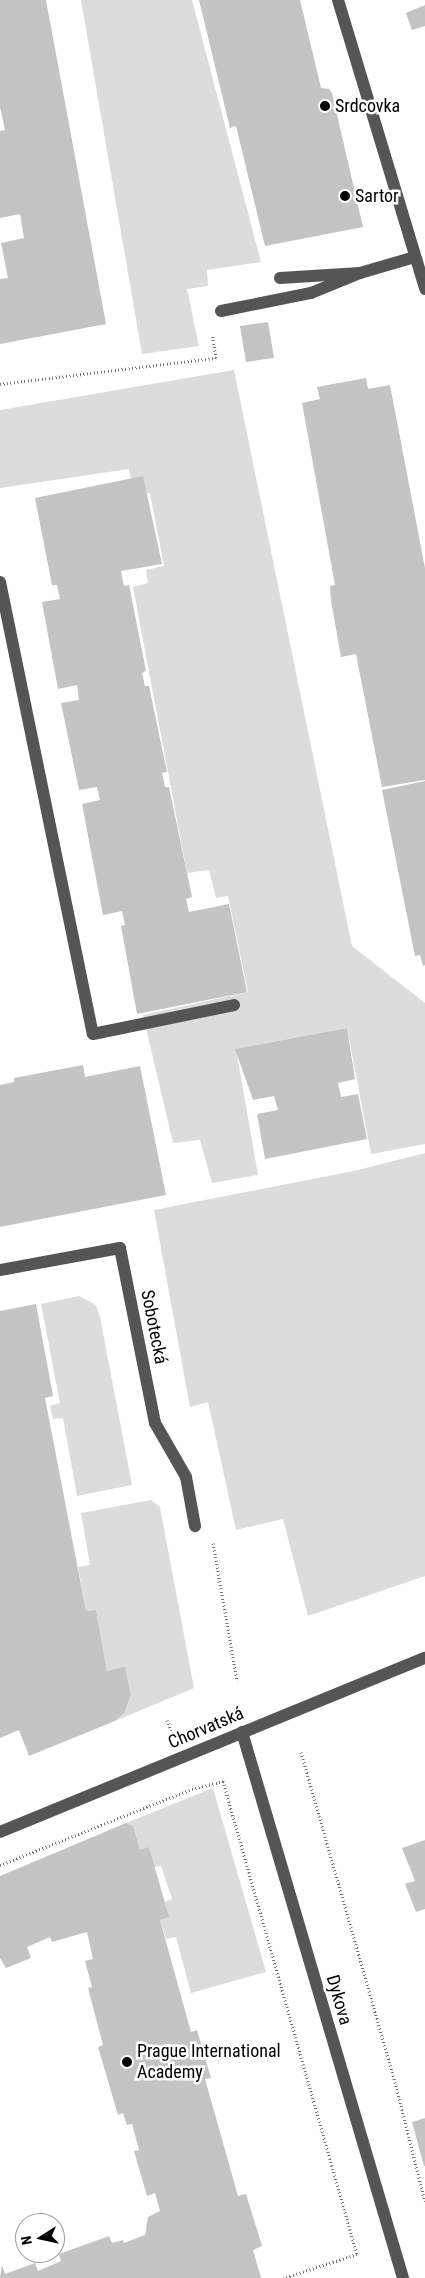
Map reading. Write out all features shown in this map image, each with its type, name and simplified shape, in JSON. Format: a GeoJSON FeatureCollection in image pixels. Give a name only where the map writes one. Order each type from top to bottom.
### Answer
{"type":"FeatureCollection","features":[{"type":"Feature","properties":{"kind":"street"},"geometry":{"type":"LineString","coordinates":[[338,0],[425,288]]}},
{"type":"Feature","properties":{"kind":"street"},"geometry":{"type":"LineString","coordinates":[[221,311],[312,293],[360,273],[415,257]]}},
{"type":"Feature","properties":{"kind":"street"},"geometry":{"type":"LineString","coordinates":[[280,278],[360,273]]}},
{"type":"Feature","properties":{"kind":"street"},"geometry":{"type":"LineString","coordinates":[[0,582],[94,1034],[234,1005]]}},
{"type":"Feature","properties":{"kind":"street","name":"Sobotecká"},"geometry":{"type":"LineString","coordinates":[[0,1270],[120,1248],[155,1422],[186,1477],[195,1526]]}},
{"type":"Feature","properties":{"kind":"street","name":"Chorvatská"},"geometry":{"type":"LineString","coordinates":[[0,1832],[425,1658]]}},
{"type":"Feature","properties":{"kind":"street","name":"Dykova"},"geometry":{"type":"LineString","coordinates":[[242,1732],[403,2278]]}},
{"type":"Feature","properties":{"kind":"path"},"geometry":{"type":"LineString","coordinates":[[0,384],[216,358],[209,314],[221,311]]}},
{"type":"Feature","properties":{"kind":"path"},"geometry":{"type":"LineString","coordinates":[[213,1543],[238,1681]]}},
{"type":"Feature","properties":{"kind":"path"},"geometry":{"type":"LineString","coordinates":[[167,1720],[171,1730]]}},
{"type":"Feature","properties":{"kind":"path"},"geometry":{"type":"LineString","coordinates":[[301,1752],[395,2082],[425,2201]]}},
{"type":"Feature","properties":{"kind":"path"},"geometry":{"type":"LineString","coordinates":[[0,1865],[192,1789],[231,1779]]}},
{"type":"Feature","properties":{"kind":"path"},"geometry":{"type":"LineString","coordinates":[[223,1781],[357,2254],[284,2278]]}},
{"type":"Feature","properties":{"kind":"shaded area"},"geometry":{"type":"Polygon","coordinates":[[[81,0],[192,0],[261,262],[207,270],[208,286],[187,289],[199,346],[142,354],[81,0]]]}},
{"type":"Feature","properties":{"kind":"shaded area"},"geometry":{"type":"Polygon","coordinates":[[[234,370],[352,946],[425,1003],[425,1144],[371,1154],[347,1028],[236,1049],[258,1175],[212,1183],[200,1140],[173,1143],[143,1015],[248,992],[228,896],[216,898],[209,870],[187,873],[133,587],[148,583],[146,570],[164,566],[150,493],[134,495],[129,469],[0,488],[0,410],[234,370]]]}},
{"type":"Feature","properties":{"kind":"shaded area"},"geometry":{"type":"Polygon","coordinates":[[[425,1153],[425,1576],[308,1616],[283,1519],[236,1530],[208,1402],[190,1407],[154,1210],[354,1171],[425,1153]]]}},
{"type":"Feature","properties":{"kind":"shaded area"},"geometry":{"type":"Polygon","coordinates":[[[79,1296],[96,1305],[100,1317],[132,1485],[77,1496],[63,1418],[53,1419],[50,1406],[60,1403],[41,1304],[79,1296]]]}},
{"type":"Feature","properties":{"kind":"shaded area"},"geometry":{"type":"Polygon","coordinates":[[[151,1500],[160,1507],[194,1688],[115,1721],[126,1711],[131,1695],[125,1668],[107,1671],[96,1610],[86,1611],[78,1567],[90,1565],[81,1513],[151,1500]]]}},
{"type":"Feature","properties":{"kind":"shaded area"},"geometry":{"type":"Polygon","coordinates":[[[213,1788],[266,1972],[191,1993],[176,1937],[166,1939],[160,1920],[168,1917],[165,1902],[172,1899],[161,1866],[154,1867],[149,1847],[140,1849],[133,1826],[126,1823],[213,1788]]]}},
{"type":"Feature","properties":{"kind":"building"},"geometry":{"type":"Polygon","coordinates":[[[0,0],[46,0],[106,324],[0,344],[0,279],[8,278],[1,243],[24,238],[20,214],[0,218],[0,131],[5,130],[0,107],[0,0]]]}},
{"type":"Feature","properties":{"kind":"building"},"geometry":{"type":"Polygon","coordinates":[[[199,0],[300,0],[321,88],[329,89],[332,93],[363,227],[265,246],[236,126],[230,128],[199,0]]]}},
{"type":"Feature","properties":{"kind":"building"},"geometry":{"type":"Polygon","coordinates":[[[425,5],[425,26],[412,30],[406,13],[425,5]]]}},
{"type":"Feature","properties":{"kind":"building"},"geometry":{"type":"Polygon","coordinates":[[[268,322],[274,358],[246,362],[240,326],[268,322]]]}},
{"type":"Feature","properties":{"kind":"building"},"geometry":{"type":"Polygon","coordinates":[[[366,378],[368,389],[390,385],[425,568],[425,780],[382,787],[356,654],[341,657],[331,601],[330,586],[335,585],[302,403],[320,399],[317,387],[366,378]]]}},
{"type":"Feature","properties":{"kind":"building"},"geometry":{"type":"Polygon","coordinates":[[[143,476],[162,564],[121,571],[124,586],[129,585],[146,671],[142,673],[145,686],[149,686],[167,772],[162,773],[165,787],[169,787],[192,897],[186,899],[189,912],[229,904],[247,992],[137,1014],[121,926],[125,925],[122,911],[103,915],[82,804],[100,800],[97,787],[79,790],[61,703],[79,700],[77,685],[58,689],[42,602],[60,599],[57,585],[52,585],[35,498],[143,476]]]}},
{"type":"Feature","properties":{"kind":"building"},"geometry":{"type":"Polygon","coordinates":[[[425,781],[425,965],[423,966],[420,955],[415,956],[382,790],[425,781]]]}},
{"type":"Feature","properties":{"kind":"building"},"geometry":{"type":"Polygon","coordinates":[[[347,1028],[355,1079],[338,1083],[341,1097],[358,1094],[367,1139],[265,1159],[257,1114],[278,1110],[274,1096],[253,1100],[235,1049],[347,1028]]]}},
{"type":"Feature","properties":{"kind":"building"},"geometry":{"type":"Polygon","coordinates":[[[83,1065],[85,1077],[140,1066],[166,1195],[0,1227],[0,1085],[14,1082],[14,1078],[83,1065]]]}},
{"type":"Feature","properties":{"kind":"building"},"geometry":{"type":"Polygon","coordinates":[[[36,1304],[53,1396],[45,1398],[86,1611],[96,1610],[107,1671],[125,1667],[131,1695],[125,1712],[115,1721],[29,1756],[19,1730],[0,1738],[0,1311],[36,1304]]]}},
{"type":"Feature","properties":{"kind":"building"},"geometry":{"type":"Polygon","coordinates":[[[126,1823],[133,1826],[140,1849],[149,1847],[169,1917],[160,1920],[191,2032],[197,2030],[211,2078],[205,2079],[238,2196],[246,2194],[262,2246],[253,2250],[261,2278],[0,2278],[2,2265],[5,2274],[35,2263],[38,2271],[56,2263],[65,2263],[65,2252],[109,2236],[112,2243],[123,2240],[124,2243],[145,2235],[148,2217],[160,2211],[155,2193],[147,2196],[134,2151],[139,2150],[132,2124],[127,2125],[123,2113],[118,2115],[98,2047],[103,2045],[88,1988],[92,1987],[85,1961],[93,1959],[87,1932],[52,1942],[50,1937],[27,1947],[31,1958],[6,1968],[0,1958],[0,1876],[126,1823]]]}},
{"type":"Feature","properties":{"kind":"building"},"geometry":{"type":"Polygon","coordinates":[[[425,1840],[425,1909],[416,1912],[405,1884],[415,1881],[402,1848],[425,1840]]]}},
{"type":"Feature","properties":{"kind":"building"},"geometry":{"type":"Polygon","coordinates":[[[425,2118],[425,2166],[424,2166],[412,2122],[425,2118]]]}},
{"type":"Feature","properties":{"kind":"place","name":"Srdcovka"},"geometry":{"type":"Point","coordinates":[325,106]}},
{"type":"Feature","properties":{"kind":"place","name":"Sartor"},"geometry":{"type":"Point","coordinates":[345,196]}},
{"type":"Feature","properties":{"kind":"place","name":"Prague International Academy"},"geometry":{"type":"Point","coordinates":[127,2062]}}]}
